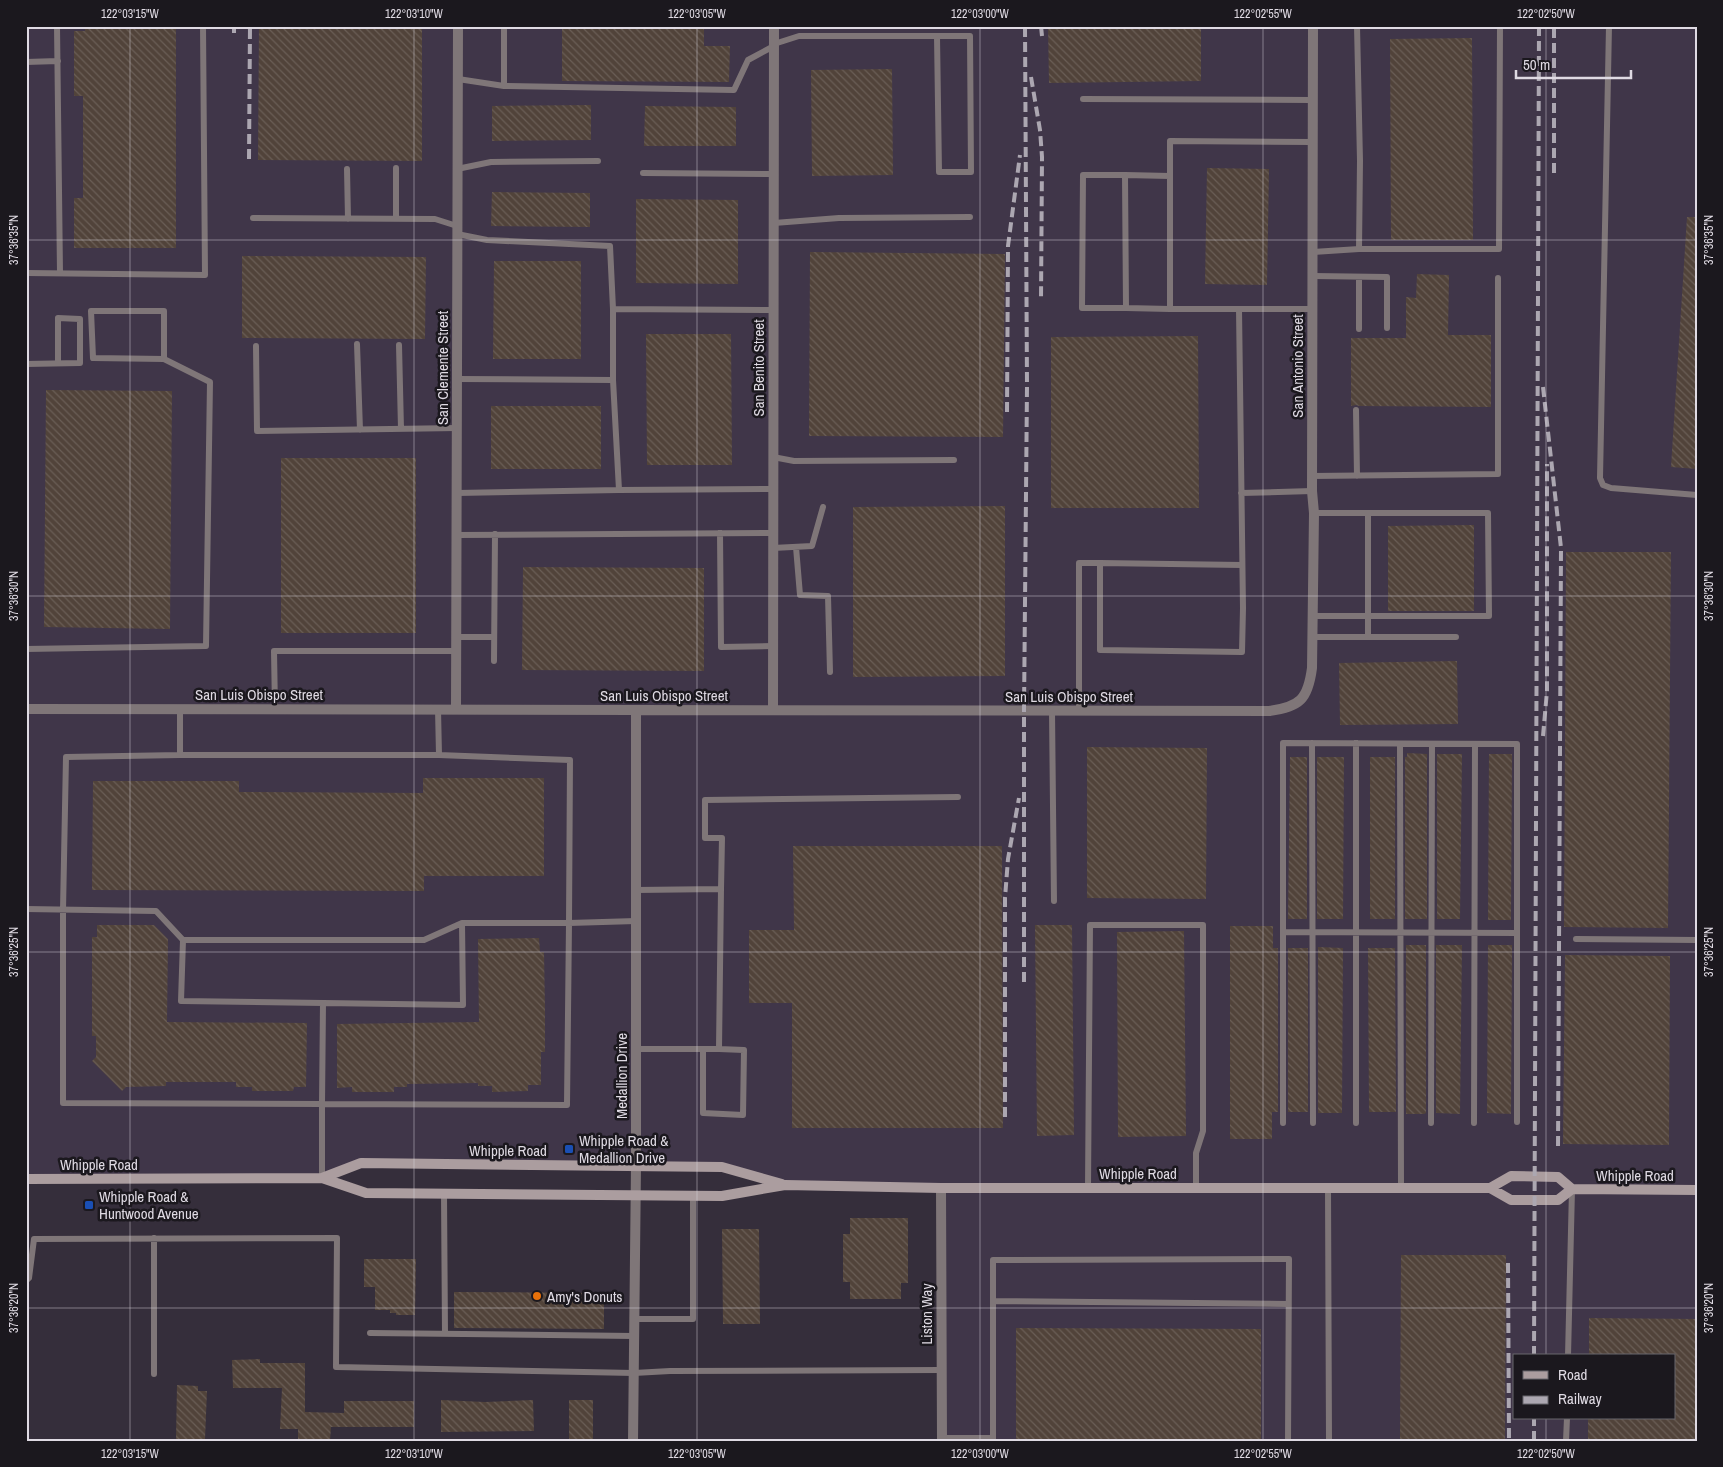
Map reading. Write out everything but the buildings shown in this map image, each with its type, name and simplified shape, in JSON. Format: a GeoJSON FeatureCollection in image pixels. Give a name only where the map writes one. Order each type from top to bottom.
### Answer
{"type":"FeatureCollection","features":[{"type":"Feature","properties":{"kind":"main road","name":"Whipple Road"},"geometry":{"type":"LineString","coordinates":[[322,1178],[361,1163],[636,1165],[722,1167],[785,1185]]}},
{"type":"Feature","properties":{"kind":"main road","name":"Whipple Road"},"geometry":{"type":"LineString","coordinates":[[26,1179],[322,1178],[366,1193],[722,1196],[785,1185],[941,1188],[1490,1188],[1511,1176],[1543,1176],[1558,1177],[1572,1189]]}},
{"type":"Feature","properties":{"kind":"main road","name":"Whipple Road"},"geometry":{"type":"LineString","coordinates":[[1490,1188],[1510,1200],[1558,1200],[1572,1189],[1697,1190]]}},
{"type":"Feature","properties":{"kind":"street","name":"San Clemente Street"},"geometry":{"type":"LineString","coordinates":[[456,710],[458,26]]}},
{"type":"Feature","properties":{"kind":"street","name":"San Benito Street"},"geometry":{"type":"LineString","coordinates":[[773,710],[774,26]]}},
{"type":"Feature","properties":{"kind":"street","name":"San Antonio Street"},"geometry":{"type":"LineString","coordinates":[[1300,702],[1310,687],[1312,668],[1314,514],[1312,491],[1313,26]]}},
{"type":"Feature","properties":{"kind":"street","name":"San Luis Obispo Street"},"geometry":{"type":"LineString","coordinates":[[26,710],[1269,711],[1286,709],[1300,702]]}},
{"type":"Feature","properties":{"kind":"street","name":"Medallion Drive"},"geometry":{"type":"LineString","coordinates":[[633,1441],[636,1195],[636,710]]}},
{"type":"Feature","properties":{"kind":"street","name":"Liston Way"},"geometry":{"type":"LineString","coordinates":[[941,1188],[942,1439]]}},
{"type":"Feature","properties":{"kind":"lane"},"geometry":{"type":"LineString","coordinates":[[58,26],[60,273]]}},
{"type":"Feature","properties":{"kind":"lane"},"geometry":{"type":"LineString","coordinates":[[26,273],[205,275],[203,26]]}},
{"type":"Feature","properties":{"kind":"lane"},"geometry":{"type":"LineString","coordinates":[[504,26],[504,86]]}},
{"type":"Feature","properties":{"kind":"lane"},"geometry":{"type":"LineString","coordinates":[[1357,26],[1360,161],[1359,249]]}},
{"type":"Feature","properties":{"kind":"lane"},"geometry":{"type":"LineString","coordinates":[[1312,252],[1359,249],[1499,249],[1500,26]]}},
{"type":"Feature","properties":{"kind":"lane"},"geometry":{"type":"LineString","coordinates":[[1609,26],[1600,478],[1603,485],[1611,488],[1697,495]]}},
{"type":"Feature","properties":{"kind":"lane"},"geometry":{"type":"LineString","coordinates":[[458,79],[504,86],[734,90],[748,60],[774,45],[799,36],[937,36],[970,36],[971,172],[939,172],[937,36]]}},
{"type":"Feature","properties":{"kind":"lane"},"geometry":{"type":"LineString","coordinates":[[26,62],[58,61]]}},
{"type":"Feature","properties":{"kind":"lane"},"geometry":{"type":"LineString","coordinates":[[1083,99],[1312,100]]}},
{"type":"Feature","properties":{"kind":"lane"},"geometry":{"type":"LineString","coordinates":[[1170,309],[1170,141],[1312,142]]}},
{"type":"Feature","properties":{"kind":"lane"},"geometry":{"type":"LineString","coordinates":[[457,169],[491,162],[598,161]]}},
{"type":"Feature","properties":{"kind":"lane"},"geometry":{"type":"LineString","coordinates":[[396,168],[396,219]]}},
{"type":"Feature","properties":{"kind":"lane"},"geometry":{"type":"LineString","coordinates":[[347,169],[348,219]]}},
{"type":"Feature","properties":{"kind":"lane"},"geometry":{"type":"LineString","coordinates":[[643,173],[774,174]]}},
{"type":"Feature","properties":{"kind":"lane"},"geometry":{"type":"LineString","coordinates":[[1170,176],[1083,175],[1082,308],[1312,309]]}},
{"type":"Feature","properties":{"kind":"lane"},"geometry":{"type":"LineString","coordinates":[[1125,175],[1126,308]]}},
{"type":"Feature","properties":{"kind":"lane"},"geometry":{"type":"LineString","coordinates":[[774,222],[839,218],[970,217]]}},
{"type":"Feature","properties":{"kind":"lane"},"geometry":{"type":"LineString","coordinates":[[253,218],[435,219],[457,230],[487,240],[610,246],[618,490]]}},
{"type":"Feature","properties":{"kind":"lane"},"geometry":{"type":"LineString","coordinates":[[1312,276],[1386,277],[1387,328]]}},
{"type":"Feature","properties":{"kind":"lane"},"geometry":{"type":"LineString","coordinates":[[1359,277],[1359,329]]}},
{"type":"Feature","properties":{"kind":"lane"},"geometry":{"type":"LineString","coordinates":[[1312,476],[1498,474],[1498,278]]}},
{"type":"Feature","properties":{"kind":"lane"},"geometry":{"type":"LineString","coordinates":[[613,309],[773,310]]}},
{"type":"Feature","properties":{"kind":"lane"},"geometry":{"type":"LineString","coordinates":[[1100,563],[1100,650],[1242,652],[1239,309]]}},
{"type":"Feature","properties":{"kind":"lane"},"geometry":{"type":"LineString","coordinates":[[26,649],[206,646],[210,382],[164,359],[93,358],[92,311],[164,311],[164,359]]}},
{"type":"Feature","properties":{"kind":"lane"},"geometry":{"type":"LineString","coordinates":[[26,364],[80,363],[80,319],[58,318],[58,363]]}},
{"type":"Feature","properties":{"kind":"lane"},"geometry":{"type":"LineString","coordinates":[[357,344],[360,430]]}},
{"type":"Feature","properties":{"kind":"lane"},"geometry":{"type":"LineString","coordinates":[[399,345],[400,429]]}},
{"type":"Feature","properties":{"kind":"lane"},"geometry":{"type":"LineString","coordinates":[[256,346],[257,431],[457,428]]}},
{"type":"Feature","properties":{"kind":"lane"},"geometry":{"type":"LineString","coordinates":[[457,379],[613,380]]}},
{"type":"Feature","properties":{"kind":"lane"},"geometry":{"type":"LineString","coordinates":[[1356,410],[1357,476]]}},
{"type":"Feature","properties":{"kind":"lane"},"geometry":{"type":"LineString","coordinates":[[773,456],[794,461],[954,460]]}},
{"type":"Feature","properties":{"kind":"lane"},"geometry":{"type":"LineString","coordinates":[[457,493],[773,489]]}},
{"type":"Feature","properties":{"kind":"lane"},"geometry":{"type":"LineString","coordinates":[[1241,493],[1312,491]]}},
{"type":"Feature","properties":{"kind":"lane"},"geometry":{"type":"LineString","coordinates":[[773,548],[812,546],[823,507]]}},
{"type":"Feature","properties":{"kind":"lane"},"geometry":{"type":"LineString","coordinates":[[1312,616],[1489,616],[1488,514],[1314,514]]}},
{"type":"Feature","properties":{"kind":"lane"},"geometry":{"type":"LineString","coordinates":[[1368,514],[1368,636]]}},
{"type":"Feature","properties":{"kind":"lane"},"geometry":{"type":"LineString","coordinates":[[720,533],[722,647],[773,646]]}},
{"type":"Feature","properties":{"kind":"lane"},"geometry":{"type":"LineString","coordinates":[[456,535],[773,533]]}},
{"type":"Feature","properties":{"kind":"lane"},"geometry":{"type":"LineString","coordinates":[[494,661],[495,534]]}},
{"type":"Feature","properties":{"kind":"lane"},"geometry":{"type":"LineString","coordinates":[[796,547],[800,596],[828,596],[830,672]]}},
{"type":"Feature","properties":{"kind":"lane"},"geometry":{"type":"LineString","coordinates":[[1079,711],[1080,563],[1242,565]]}},
{"type":"Feature","properties":{"kind":"lane"},"geometry":{"type":"LineString","coordinates":[[456,637],[494,637]]}},
{"type":"Feature","properties":{"kind":"lane"},"geometry":{"type":"LineString","coordinates":[[1312,637],[1456,637]]}},
{"type":"Feature","properties":{"kind":"lane"},"geometry":{"type":"LineString","coordinates":[[275,710],[274,651],[456,651]]}},
{"type":"Feature","properties":{"kind":"lane"},"geometry":{"type":"LineString","coordinates":[[180,710],[180,755]]}},
{"type":"Feature","properties":{"kind":"lane"},"geometry":{"type":"LineString","coordinates":[[438,710],[440,755]]}},
{"type":"Feature","properties":{"kind":"lane"},"geometry":{"type":"LineString","coordinates":[[1052,711],[1054,901]]}},
{"type":"Feature","properties":{"kind":"lane"},"geometry":{"type":"LineString","coordinates":[[1283,1123],[1283,743],[1517,744],[1517,1122]]}},
{"type":"Feature","properties":{"kind":"lane"},"geometry":{"type":"LineString","coordinates":[[1312,743],[1314,932],[1313,1123]]}},
{"type":"Feature","properties":{"kind":"lane"},"geometry":{"type":"LineString","coordinates":[[1356,743],[1356,1123]]}},
{"type":"Feature","properties":{"kind":"lane"},"geometry":{"type":"LineString","coordinates":[[1400,744],[1401,1188]]}},
{"type":"Feature","properties":{"kind":"lane"},"geometry":{"type":"LineString","coordinates":[[1431,1123],[1432,744]]}},
{"type":"Feature","properties":{"kind":"lane"},"geometry":{"type":"LineString","coordinates":[[1474,1123],[1476,744]]}},
{"type":"Feature","properties":{"kind":"lane"},"geometry":{"type":"LineString","coordinates":[[440,755],[570,760],[567,1105],[63,1103],[63,910],[66,757],[440,755]]}},
{"type":"Feature","properties":{"kind":"lane"},"geometry":{"type":"LineString","coordinates":[[719,1049],[722,838],[705,838],[705,800],[958,797]]}},
{"type":"Feature","properties":{"kind":"lane"},"geometry":{"type":"LineString","coordinates":[[636,890],[721,889]]}},
{"type":"Feature","properties":{"kind":"lane"},"geometry":{"type":"LineString","coordinates":[[26,909],[156,911],[183,940],[181,1001],[463,1005],[462,923]]}},
{"type":"Feature","properties":{"kind":"lane"},"geometry":{"type":"LineString","coordinates":[[183,940],[424,940],[462,923],[636,922]]}},
{"type":"Feature","properties":{"kind":"lane"},"geometry":{"type":"LineString","coordinates":[[1088,1188],[1090,925],[1203,925],[1203,1131],[1196,1153],[1196,1188]]}},
{"type":"Feature","properties":{"kind":"lane"},"geometry":{"type":"LineString","coordinates":[[1283,932],[1517,933]]}},
{"type":"Feature","properties":{"kind":"lane"},"geometry":{"type":"LineString","coordinates":[[1576,939],[1697,940]]}},
{"type":"Feature","properties":{"kind":"lane"},"geometry":{"type":"LineString","coordinates":[[322,1178],[323,1003]]}},
{"type":"Feature","properties":{"kind":"lane"},"geometry":{"type":"LineString","coordinates":[[636,1048],[719,1049],[744,1050],[744,1115],[702,1113],[703,1049]]}},
{"type":"Feature","properties":{"kind":"lane"},"geometry":{"type":"LineString","coordinates":[[1328,1188],[1329,1441]]}},
{"type":"Feature","properties":{"kind":"lane"},"geometry":{"type":"LineString","coordinates":[[1568,1354],[1572,1189]]}},
{"type":"Feature","properties":{"kind":"lane"},"geometry":{"type":"LineString","coordinates":[[444,1194],[445,1334]]}},
{"type":"Feature","properties":{"kind":"lane"},"geometry":{"type":"LineString","coordinates":[[634,1319],[693,1319],[693,1196]]}},
{"type":"Feature","properties":{"kind":"lane"},"geometry":{"type":"LineString","coordinates":[[154,1238],[154,1374]]}},
{"type":"Feature","properties":{"kind":"lane"},"geometry":{"type":"LineString","coordinates":[[26,1280],[30,1278],[34,1239],[337,1238],[336,1367],[634,1373],[680,1371],[942,1370]]}},
{"type":"Feature","properties":{"kind":"lane"},"geometry":{"type":"LineString","coordinates":[[942,1439],[994,1440],[993,1260],[1289,1259],[1288,1441]]}},
{"type":"Feature","properties":{"kind":"lane"},"geometry":{"type":"LineString","coordinates":[[993,1301],[1288,1304]]}},
{"type":"Feature","properties":{"kind":"lane"},"geometry":{"type":"LineString","coordinates":[[370,1333],[634,1336]]}},
{"type":"Feature","properties":{"kind":"lane"},"geometry":{"type":"LineString","coordinates":[[1566,1420],[1566,1441]]}},
{"type":"Feature","properties":{"kind":"shaded area"},"geometry":{"type":"Polygon","coordinates":[[[26,26],[1697,26],[1697,1441],[942,1441],[941,1188],[785,1185],[722,1167],[361,1163],[322,1178],[26,1179],[26,26]]]}},
{"type":"Feature","properties":{"kind":"railway"},"geometry":{"type":"LineString","coordinates":[[234,26],[234,33]]}},
{"type":"Feature","properties":{"kind":"railway"},"geometry":{"type":"LineString","coordinates":[[249,159],[250,26]]}},
{"type":"Feature","properties":{"kind":"railway"},"geometry":{"type":"LineString","coordinates":[[1024,982],[1027,386],[1025,26]]}},
{"type":"Feature","properties":{"kind":"railway"},"geometry":{"type":"LineString","coordinates":[[1041,26],[1042,36]]}},
{"type":"Feature","properties":{"kind":"railway"},"geometry":{"type":"LineString","coordinates":[[1534,1354],[1539,26]]}},
{"type":"Feature","properties":{"kind":"railway"},"geometry":{"type":"LineString","coordinates":[[1554,26],[1554,173]]}},
{"type":"Feature","properties":{"kind":"railway"},"geometry":{"type":"LineString","coordinates":[[1031,77],[1040,130],[1042,157],[1041,301]]}},
{"type":"Feature","properties":{"kind":"railway"},"geometry":{"type":"LineString","coordinates":[[1007,412],[1008,246],[1020,155]]}},
{"type":"Feature","properties":{"kind":"railway"},"geometry":{"type":"LineString","coordinates":[[1543,387],[1561,548],[1558,1151]]}},
{"type":"Feature","properties":{"kind":"railway"},"geometry":{"type":"LineString","coordinates":[[1543,736],[1547,691],[1547,464]]}},
{"type":"Feature","properties":{"kind":"railway"},"geometry":{"type":"LineString","coordinates":[[1005,1117],[1005,898],[1008,859],[1019,798]]}},
{"type":"Feature","properties":{"kind":"railway"},"geometry":{"type":"LineString","coordinates":[[1508,1263],[1509,1441]]}},
{"type":"Feature","properties":{"kind":"railway"},"geometry":{"type":"LineString","coordinates":[[1534,1420],[1534,1441]]}},
{"type":"Feature","properties":{"kind":"place","name":"Whipple Road & Medallion Drive"},"geometry":{"type":"Point","coordinates":[569,1149]}},
{"type":"Feature","properties":{"kind":"place","name":"Whipple Road & Huntwood Avenue"},"geometry":{"type":"Point","coordinates":[89,1205]}},
{"type":"Feature","properties":{"kind":"place","name":"Amy's Donuts"},"geometry":{"type":"Point","coordinates":[537,1296]}}]}
